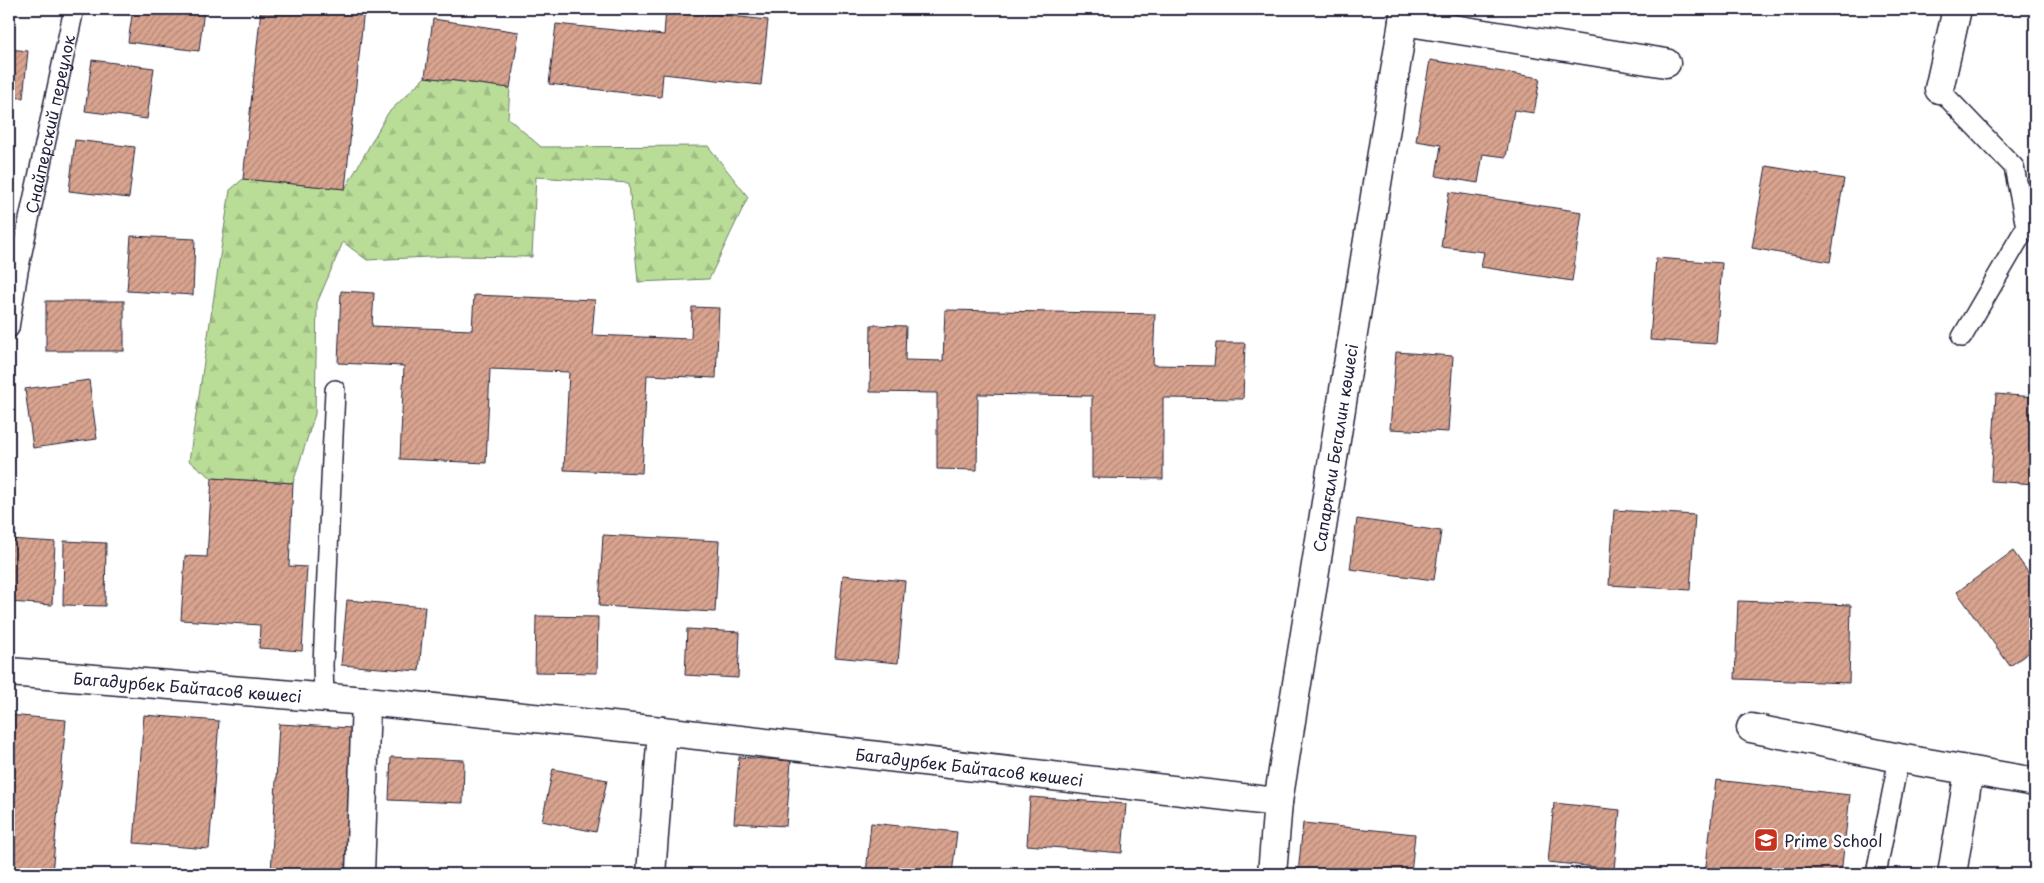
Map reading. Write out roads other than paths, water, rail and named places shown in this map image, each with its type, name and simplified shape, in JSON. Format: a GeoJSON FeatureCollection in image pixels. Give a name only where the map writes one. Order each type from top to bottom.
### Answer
{"type":"FeatureCollection","features":[{"type":"Feature","properties":{"kind":"street"},"geometry":{"type":"LineString","coordinates":[[1939,89],[1958,9]]}},
{"type":"Feature","properties":{"kind":"street","name":"Сапарғали Бегалин көшесі"},"geometry":{"type":"LineString","coordinates":[[1272,874],[1278,802],[1404,15],[1666,63]]}},
{"type":"Feature","properties":{"kind":"street","name":"Багадурбек Байтасов көшесі"},"geometry":{"type":"LineString","coordinates":[[9,672],[366,701],[662,731],[1278,802]]}},
{"type":"Feature","properties":{"kind":"street"},"geometry":{"type":"LineString","coordinates":[[360,874],[366,701]]}},
{"type":"Feature","properties":{"kind":"street"},"geometry":{"type":"LineString","coordinates":[[1751,728],[1899,758],[2035,782]]}},
{"type":"Feature","properties":{"kind":"street"},"geometry":{"type":"LineString","coordinates":[[651,874],[662,731]]}},
{"type":"Feature","properties":{"kind":"street"},"geometry":{"type":"LineString","coordinates":[[1952,874],[1969,771]]}},
{"type":"Feature","properties":{"kind":"lane","name":"Снайперский переулок"},"geometry":{"type":"LineString","coordinates":[[9,328],[18,271],[74,9]]}},
{"type":"Feature","properties":{"kind":"lane"},"geometry":{"type":"LineString","coordinates":[[1939,89],[2014,167],[2026,227],[1962,337]]}},
{"type":"Feature","properties":{"kind":"lane"},"geometry":{"type":"LineString","coordinates":[[324,698],[323,665],[335,390]]}},
{"type":"Feature","properties":{"kind":"lane"},"geometry":{"type":"LineString","coordinates":[[1876,874],[1899,758]]}},
{"type":"Feature","properties":{"kind":"place","name":"Prime School"},"geometry":{"type":"Point","coordinates":[1766,840]}}]}
